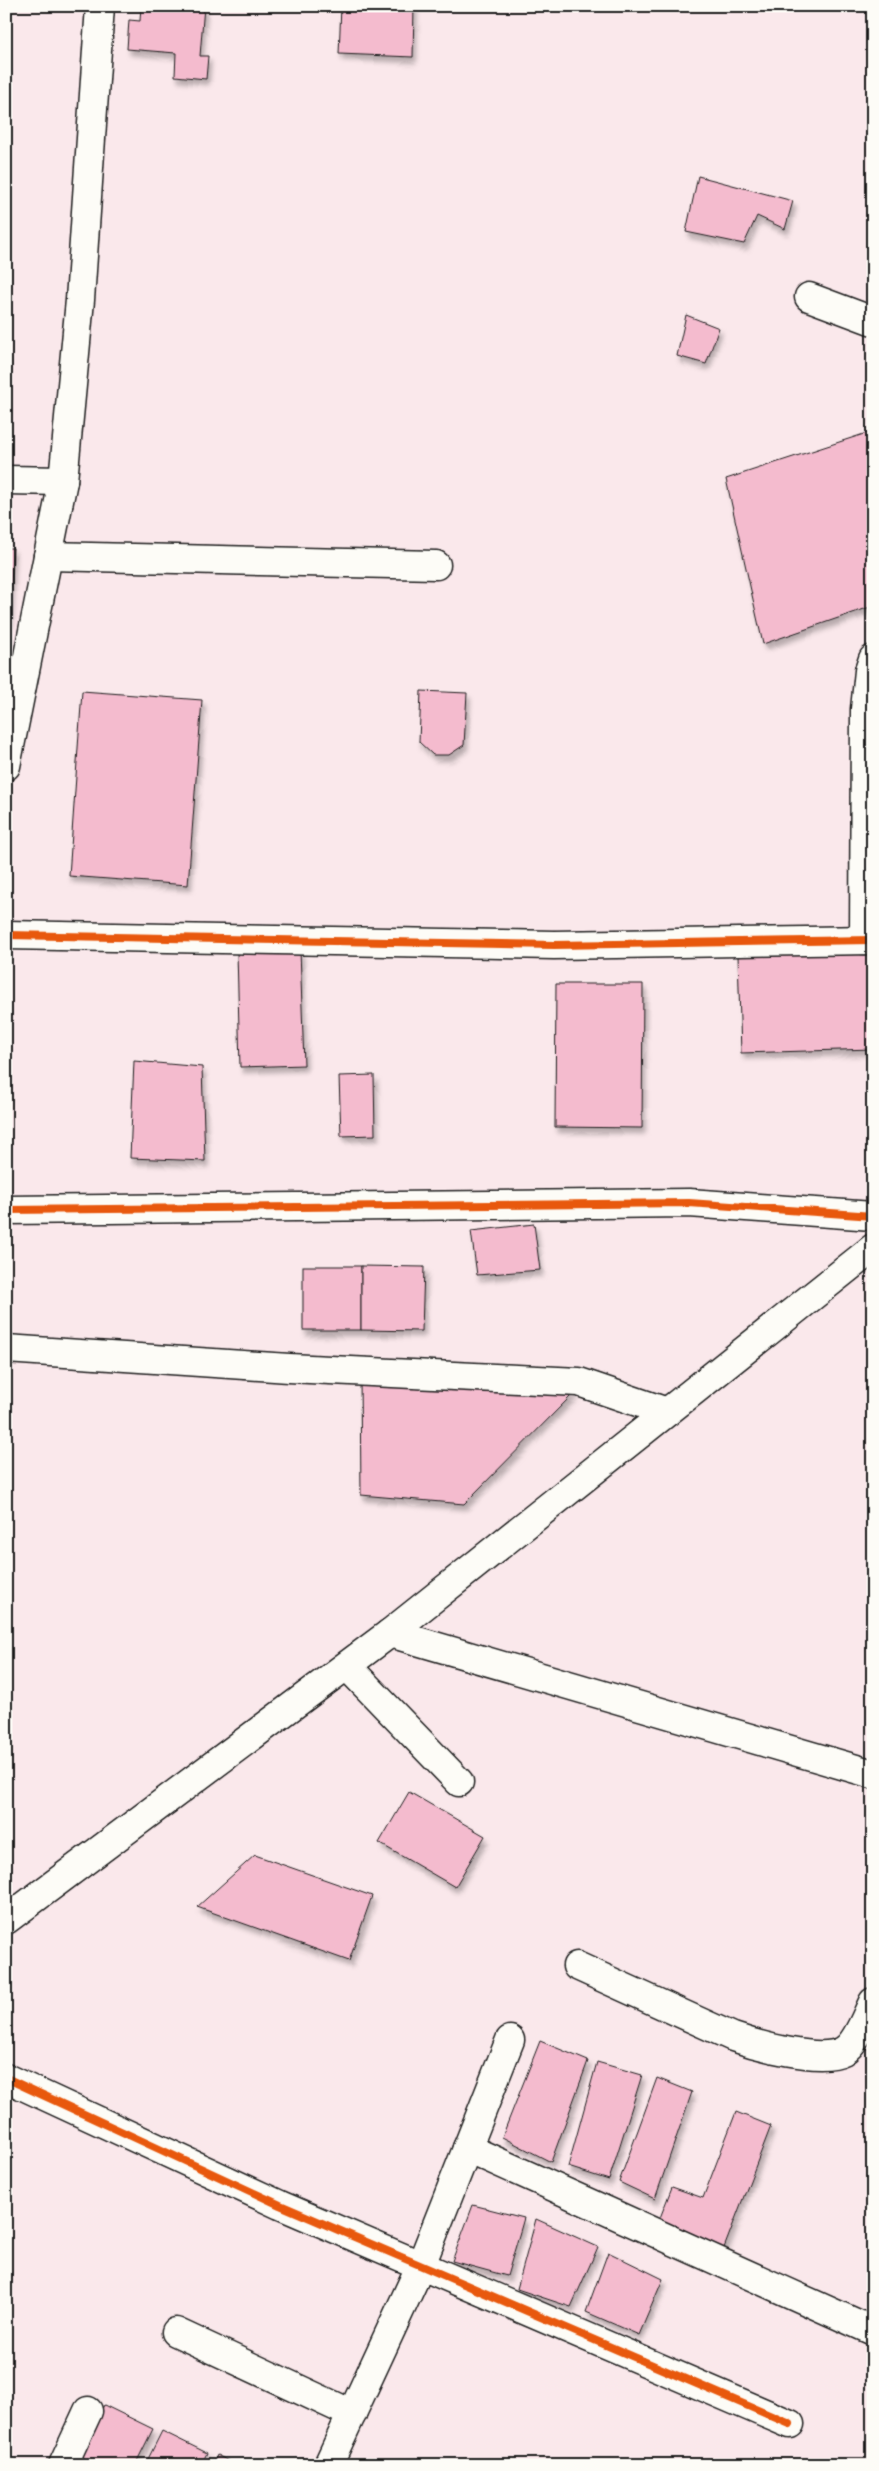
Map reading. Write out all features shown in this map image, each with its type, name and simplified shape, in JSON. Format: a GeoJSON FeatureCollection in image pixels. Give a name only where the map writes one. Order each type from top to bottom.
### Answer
{"type":"FeatureCollection","features":[{"type":"Feature","properties":{"kind":"street"},"geometry":{"type":"LineString","coordinates":[[6,766],[63,481],[80,300],[100,6]]}},
{"type":"Feature","properties":{"kind":"street"},"geometry":{"type":"LineString","coordinates":[[809,297],[873,321]]}},
{"type":"Feature","properties":{"kind":"street"},"geometry":{"type":"LineString","coordinates":[[6,480],[63,481]]}},
{"type":"Feature","properties":{"kind":"street"},"geometry":{"type":"LineString","coordinates":[[48,556],[436,565]]}},
{"type":"Feature","properties":{"kind":"street"},"geometry":{"type":"LineString","coordinates":[[6,935],[554,945],[868,940],[865,709],[869,671],[873,659]]}},
{"type":"Feature","properties":{"kind":"street"},"geometry":{"type":"LineString","coordinates":[[6,1210],[689,1203],[873,1216]]}},
{"type":"Feature","properties":{"kind":"street"},"geometry":{"type":"LineString","coordinates":[[6,1920],[390,1633],[873,1248]]}},
{"type":"Feature","properties":{"kind":"street"},"geometry":{"type":"LineString","coordinates":[[6,1349],[289,1368],[579,1382],[667,1412]]}},
{"type":"Feature","properties":{"kind":"street"},"geometry":{"type":"LineString","coordinates":[[390,1633],[873,1774]]}},
{"type":"Feature","properties":{"kind":"street"},"geometry":{"type":"LineString","coordinates":[[347,1666],[458,1782]]}},
{"type":"Feature","properties":{"kind":"street"},"geometry":{"type":"LineString","coordinates":[[577,1966],[733,2037],[758,2046],[795,2052],[828,2054],[843,2051],[859,2033],[873,2002]]}},
{"type":"Feature","properties":{"kind":"street"},"geometry":{"type":"LineString","coordinates":[[328,2465],[421,2265],[510,2040]]}},
{"type":"Feature","properties":{"kind":"street"},"geometry":{"type":"LineString","coordinates":[[6,2078],[280,2204],[790,2424]]}},
{"type":"Feature","properties":{"kind":"street"},"geometry":{"type":"LineString","coordinates":[[466,2148],[871,2330]]}},
{"type":"Feature","properties":{"kind":"street"},"geometry":{"type":"LineString","coordinates":[[176,2332],[352,2414]]}},
{"type":"Feature","properties":{"kind":"street"},"geometry":{"type":"LineString","coordinates":[[63,2465],[88,2411]]}},
{"type":"Feature","properties":{"kind":"building"},"geometry":{"type":"Polygon","coordinates":[[[141,6],[204,6],[200,56],[208,56],[206,79],[175,76],[176,53],[127,49],[129,20],[140,21],[141,6]]]}},
{"type":"Feature","properties":{"kind":"building"},"geometry":{"type":"Polygon","coordinates":[[[341,6],[414,6],[413,57],[339,54],[341,6]]]}},
{"type":"Feature","properties":{"kind":"building"},"geometry":{"type":"Polygon","coordinates":[[[698,176],[793,201],[785,229],[757,216],[744,244],[686,232],[698,176]]]}},
{"type":"Feature","properties":{"kind":"building"},"geometry":{"type":"Polygon","coordinates":[[[686,315],[719,328],[706,364],[677,356],[686,315]]]}},
{"type":"Feature","properties":{"kind":"building"},"geometry":{"type":"Polygon","coordinates":[[[873,431],[873,606],[763,644],[726,479],[873,431]]]}},
{"type":"Feature","properties":{"kind":"building"},"geometry":{"type":"Polygon","coordinates":[[[6,548],[13,548],[9,622],[6,622],[6,548]]]}},
{"type":"Feature","properties":{"kind":"building"},"geometry":{"type":"Polygon","coordinates":[[[82,691],[202,700],[188,885],[69,876],[82,691]]]}},
{"type":"Feature","properties":{"kind":"building"},"geometry":{"type":"Polygon","coordinates":[[[421,691],[467,693],[464,745],[449,755],[433,755],[419,742],[421,691]]]}},
{"type":"Feature","properties":{"kind":"building"},"geometry":{"type":"Polygon","coordinates":[[[300,950],[304,1065],[240,1067],[237,952],[300,950]]]}},
{"type":"Feature","properties":{"kind":"building"},"geometry":{"type":"Polygon","coordinates":[[[873,953],[873,1049],[741,1053],[738,955],[873,953]]]}},
{"type":"Feature","properties":{"kind":"building"},"geometry":{"type":"Polygon","coordinates":[[[556,984],[643,984],[642,1128],[555,1127],[556,984]]]}},
{"type":"Feature","properties":{"kind":"building"},"geometry":{"type":"Polygon","coordinates":[[[134,1061],[202,1067],[205,1161],[130,1158],[134,1061]]]}},
{"type":"Feature","properties":{"kind":"building"},"geometry":{"type":"Polygon","coordinates":[[[374,1075],[375,1135],[341,1136],[339,1076],[374,1075]]]}},
{"type":"Feature","properties":{"kind":"building"},"geometry":{"type":"Polygon","coordinates":[[[534,1224],[540,1270],[477,1275],[471,1231],[534,1224]]]}},
{"type":"Feature","properties":{"kind":"building"},"geometry":{"type":"Polygon","coordinates":[[[303,1266],[361,1266],[361,1330],[303,1330],[303,1266]]]}},
{"type":"Feature","properties":{"kind":"building"},"geometry":{"type":"Polygon","coordinates":[[[361,1266],[424,1267],[422,1331],[361,1330],[361,1266]]]}},
{"type":"Feature","properties":{"kind":"building"},"geometry":{"type":"Polygon","coordinates":[[[360,1376],[575,1392],[464,1504],[361,1495],[360,1376]]]}},
{"type":"Feature","properties":{"kind":"building"},"geometry":{"type":"Polygon","coordinates":[[[409,1792],[485,1836],[455,1887],[379,1843],[409,1792]]]}},
{"type":"Feature","properties":{"kind":"building"},"geometry":{"type":"Polygon","coordinates":[[[255,1855],[372,1896],[349,1961],[197,1907],[255,1855]]]}},
{"type":"Feature","properties":{"kind":"building"},"geometry":{"type":"Polygon","coordinates":[[[540,2041],[588,2061],[551,2162],[502,2137],[540,2041]]]}},
{"type":"Feature","properties":{"kind":"building"},"geometry":{"type":"Polygon","coordinates":[[[597,2062],[642,2075],[609,2180],[568,2167],[597,2062]]]}},
{"type":"Feature","properties":{"kind":"building"},"geometry":{"type":"Polygon","coordinates":[[[657,2078],[692,2092],[655,2199],[619,2182],[657,2078]]]}},
{"type":"Feature","properties":{"kind":"building"},"geometry":{"type":"Polygon","coordinates":[[[736,2112],[771,2126],[724,2248],[658,2223],[672,2187],[703,2198],[736,2112]]]}},
{"type":"Feature","properties":{"kind":"building"},"geometry":{"type":"Polygon","coordinates":[[[473,2205],[524,2218],[507,2276],[452,2261],[473,2205]]]}},
{"type":"Feature","properties":{"kind":"building"},"geometry":{"type":"Polygon","coordinates":[[[536,2219],[598,2247],[571,2307],[517,2289],[536,2219]]]}},
{"type":"Feature","properties":{"kind":"building"},"geometry":{"type":"Polygon","coordinates":[[[608,2252],[663,2279],[639,2335],[586,2312],[608,2252]]]}},
{"type":"Feature","properties":{"kind":"building"},"geometry":{"type":"Polygon","coordinates":[[[104,2405],[153,2429],[135,2465],[74,2465],[104,2405]]]}},
{"type":"Feature","properties":{"kind":"building"},"geometry":{"type":"Polygon","coordinates":[[[162,2431],[207,2453],[201,2465],[145,2465],[162,2431]]]}},
{"type":"Feature","properties":{"kind":"building"},"geometry":{"type":"Polygon","coordinates":[[[217,2455],[236,2465],[213,2465],[217,2455]]]}},
{"type":"Feature","properties":{"kind":"cycle path"},"geometry":{"type":"LineString","coordinates":[[6,935],[554,945],[873,940]]}},
{"type":"Feature","properties":{"kind":"cycle path"},"geometry":{"type":"LineString","coordinates":[[6,1210],[689,1203],[873,1216]]}},
{"type":"Feature","properties":{"kind":"cycle path"},"geometry":{"type":"LineString","coordinates":[[6,2078],[280,2205],[790,2424]]}}]}
